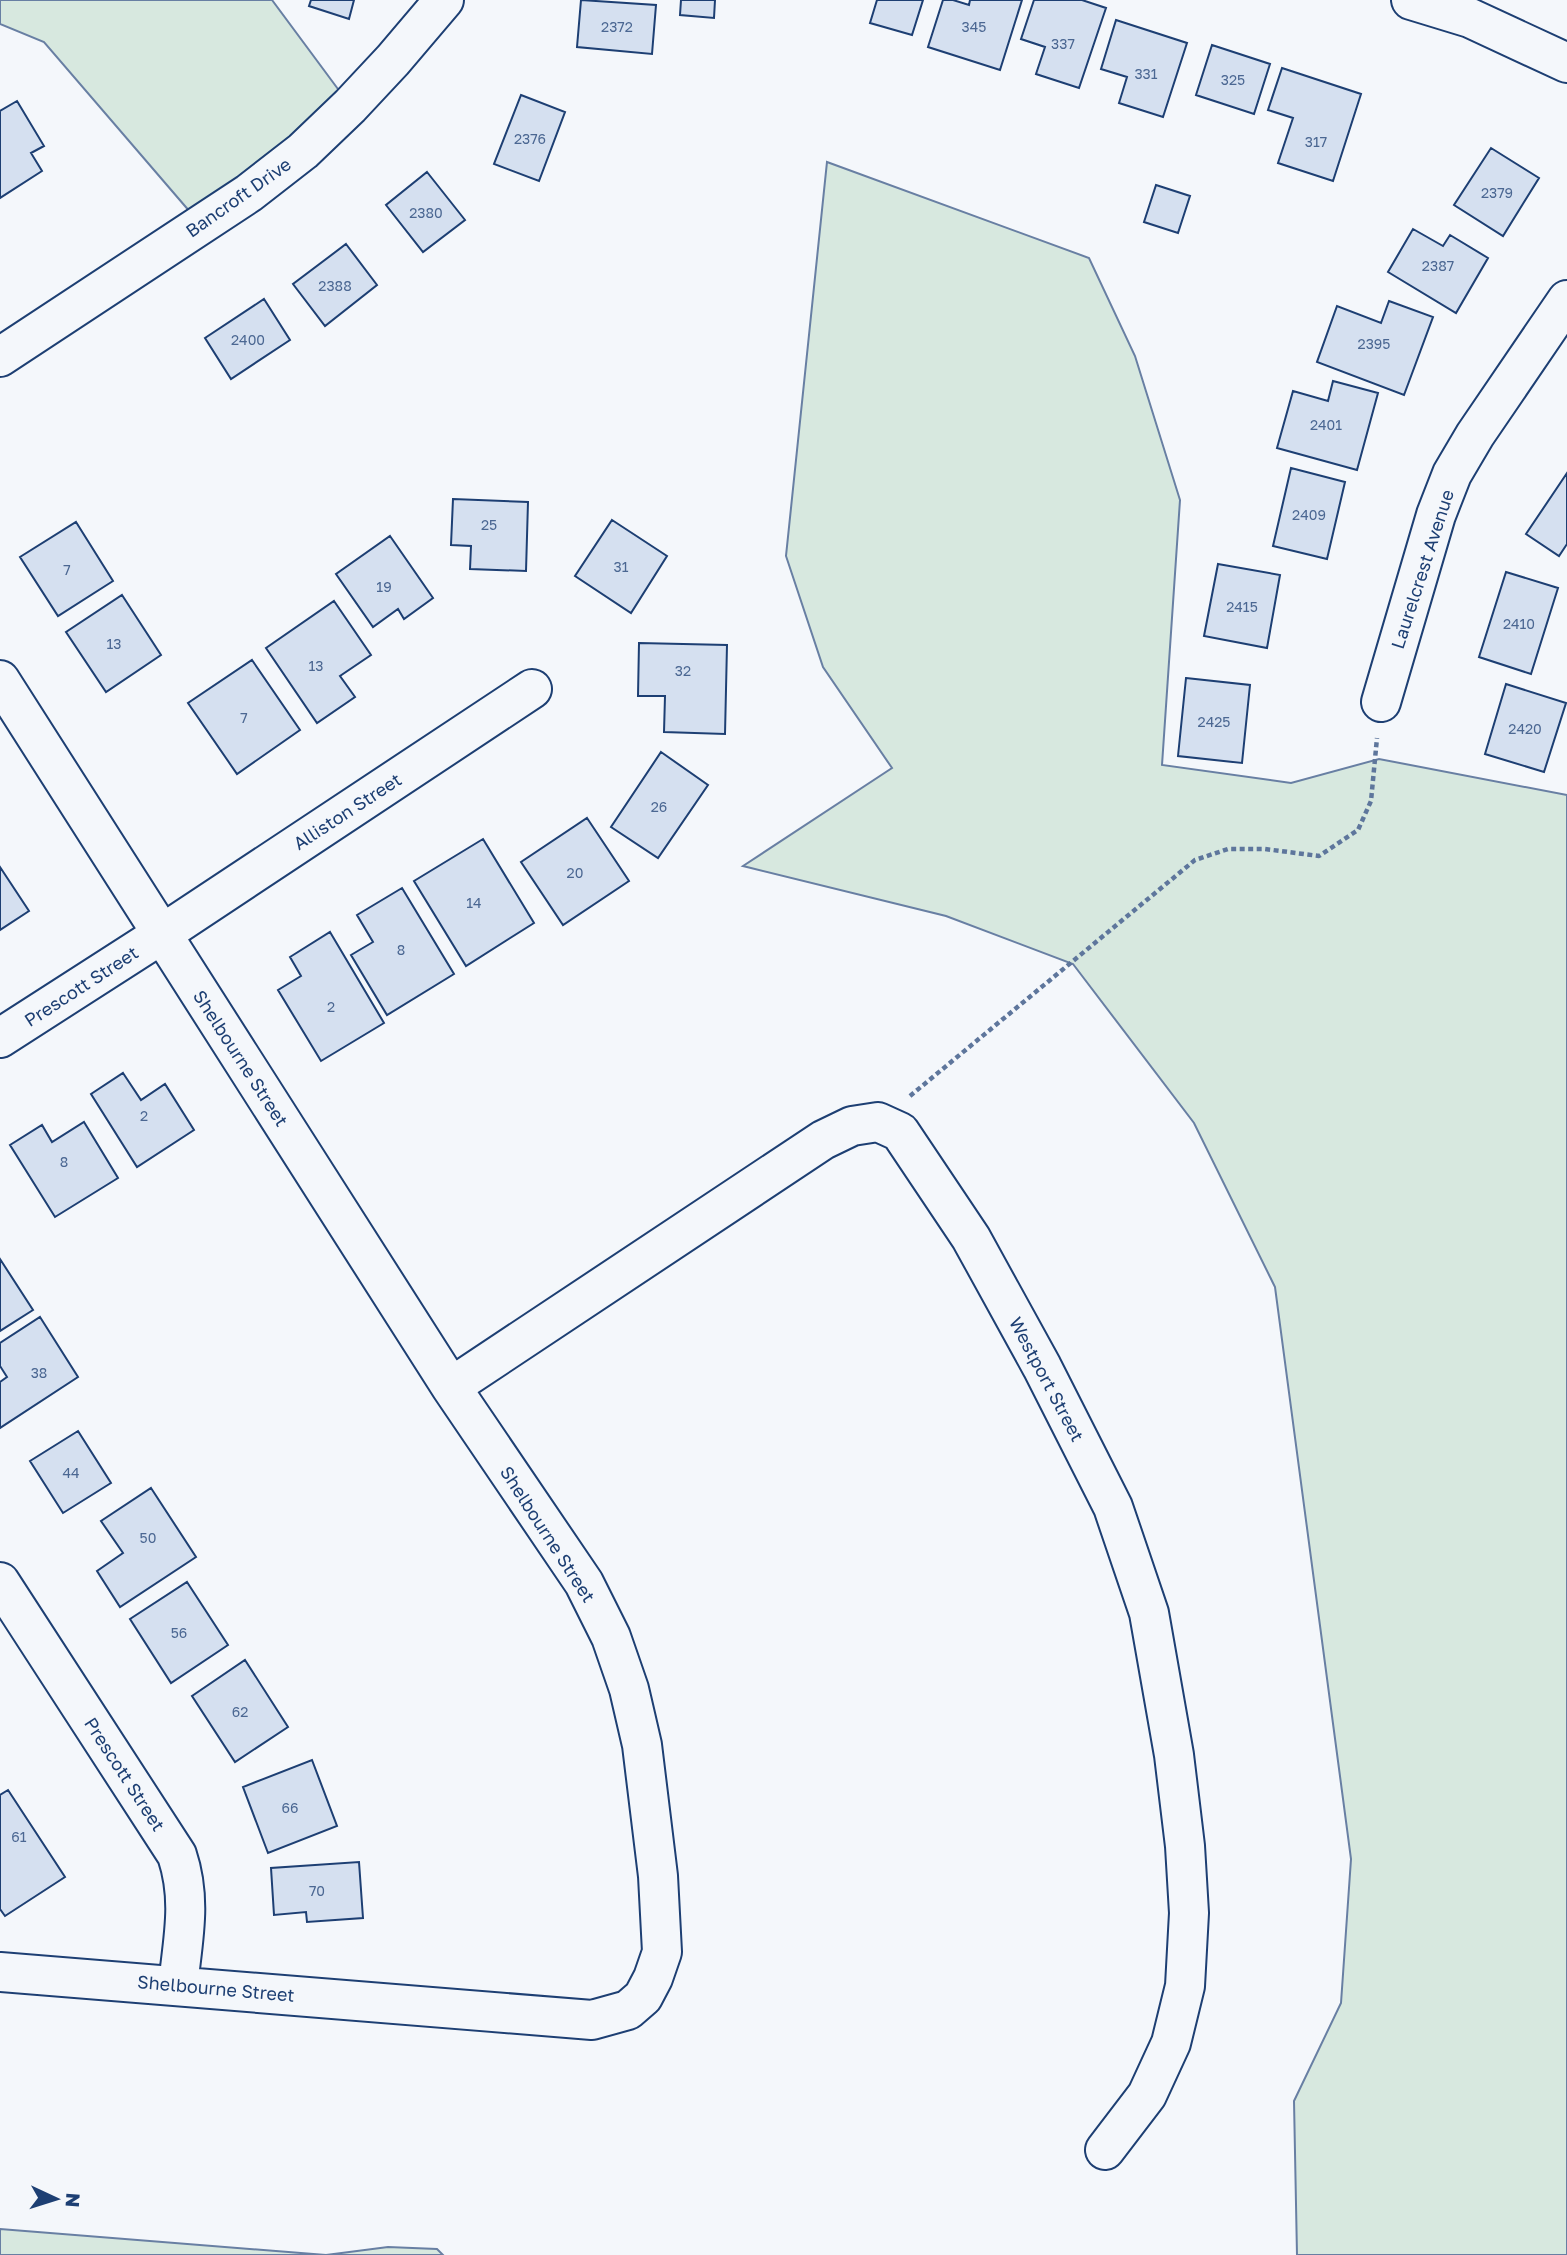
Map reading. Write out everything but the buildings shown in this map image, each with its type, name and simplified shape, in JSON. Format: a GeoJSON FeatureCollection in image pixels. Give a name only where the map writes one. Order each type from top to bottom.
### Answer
{"type":"FeatureCollection","features":[{"type":"Feature","properties":{"kind":"street","name":"Bancroft Drive"},"geometry":{"type":"LineString","coordinates":[[0,357],[249,193],[303,151],[393,60],[444,0]]}},
{"type":"Feature","properties":{"kind":"street"},"geometry":{"type":"LineString","coordinates":[[1411,0],[1471,19],[1567,63]]}},
{"type":"Feature","properties":{"kind":"street","name":"Laurelcrest Avenue"},"geometry":{"type":"LineString","coordinates":[[1381,702],[1436,515],[1452,474],[1475,435],[1567,300]]}},
{"type":"Feature","properties":{"kind":"street","name":"Shelbourne Street"},"geometry":{"type":"LineString","coordinates":[[0,680],[451,1387],[584,1583],[611,1637],[629,1689],[642,1745],[656,1863],[662,1952],[643,1997],[628,2010],[592,2020],[0,1972]]}},
{"type":"Feature","properties":{"kind":"street","name":"Alliston Street"},"geometry":{"type":"LineString","coordinates":[[162,934],[533,689]]}},
{"type":"Feature","properties":{"kind":"street","name":"Prescott Street"},"geometry":{"type":"LineString","coordinates":[[0,1038],[162,934]]}},
{"type":"Feature","properties":{"kind":"street"},"geometry":{"type":"LineString","coordinates":[[451,1387],[823,1139],[852,1126],[878,1122]]}},
{"type":"Feature","properties":{"kind":"street","name":"Westport Street"},"geometry":{"type":"LineString","coordinates":[[878,1122],[900,1132],[971,1238],[1042,1367],[1114,1507],[1149,1613],[1174,1755],[1185,1846],[1189,1913],[1185,1986],[1171,2043],[1147,2095],[1105,2150]]}},
{"type":"Feature","properties":{"kind":"street","name":"Prescott Street"},"geometry":{"type":"LineString","coordinates":[[0,1582],[177,1855],[185,1877],[187,1903],[178,1985]]}},
{"type":"Feature","properties":{"kind":"path"},"geometry":{"type":"LineString","coordinates":[[878,1122],[1195,860],[1228,849],[1265,849],[1319,856],[1357,830],[1371,801],[1381,702]]}},
{"type":"Feature","properties":{"kind":"shaded area"},"geometry":{"type":"Polygon","coordinates":[[[0,0],[272,0],[352,108],[203,227],[44,42],[0,24],[0,0]]]}},
{"type":"Feature","properties":{"kind":"shaded area"},"geometry":{"type":"Polygon","coordinates":[[[827,162],[1089,258],[1135,356],[1180,500],[1162,765],[1291,783],[1379,759],[1567,795],[1567,2255],[1297,2255],[1294,2101],[1341,2003],[1351,1859],[1275,1287],[1194,1123],[1073,964],[946,916],[743,866],[892,768],[823,667],[786,556],[827,162]]]}},
{"type":"Feature","properties":{"kind":"shaded area"},"geometry":{"type":"Polygon","coordinates":[[[0,2229],[326,2255],[0,2255],[0,2229]]]}},
{"type":"Feature","properties":{"kind":"shaded area"},"geometry":{"type":"Polygon","coordinates":[[[388,2247],[437,2249],[443,2255],[326,2255],[388,2247]]]}}]}
